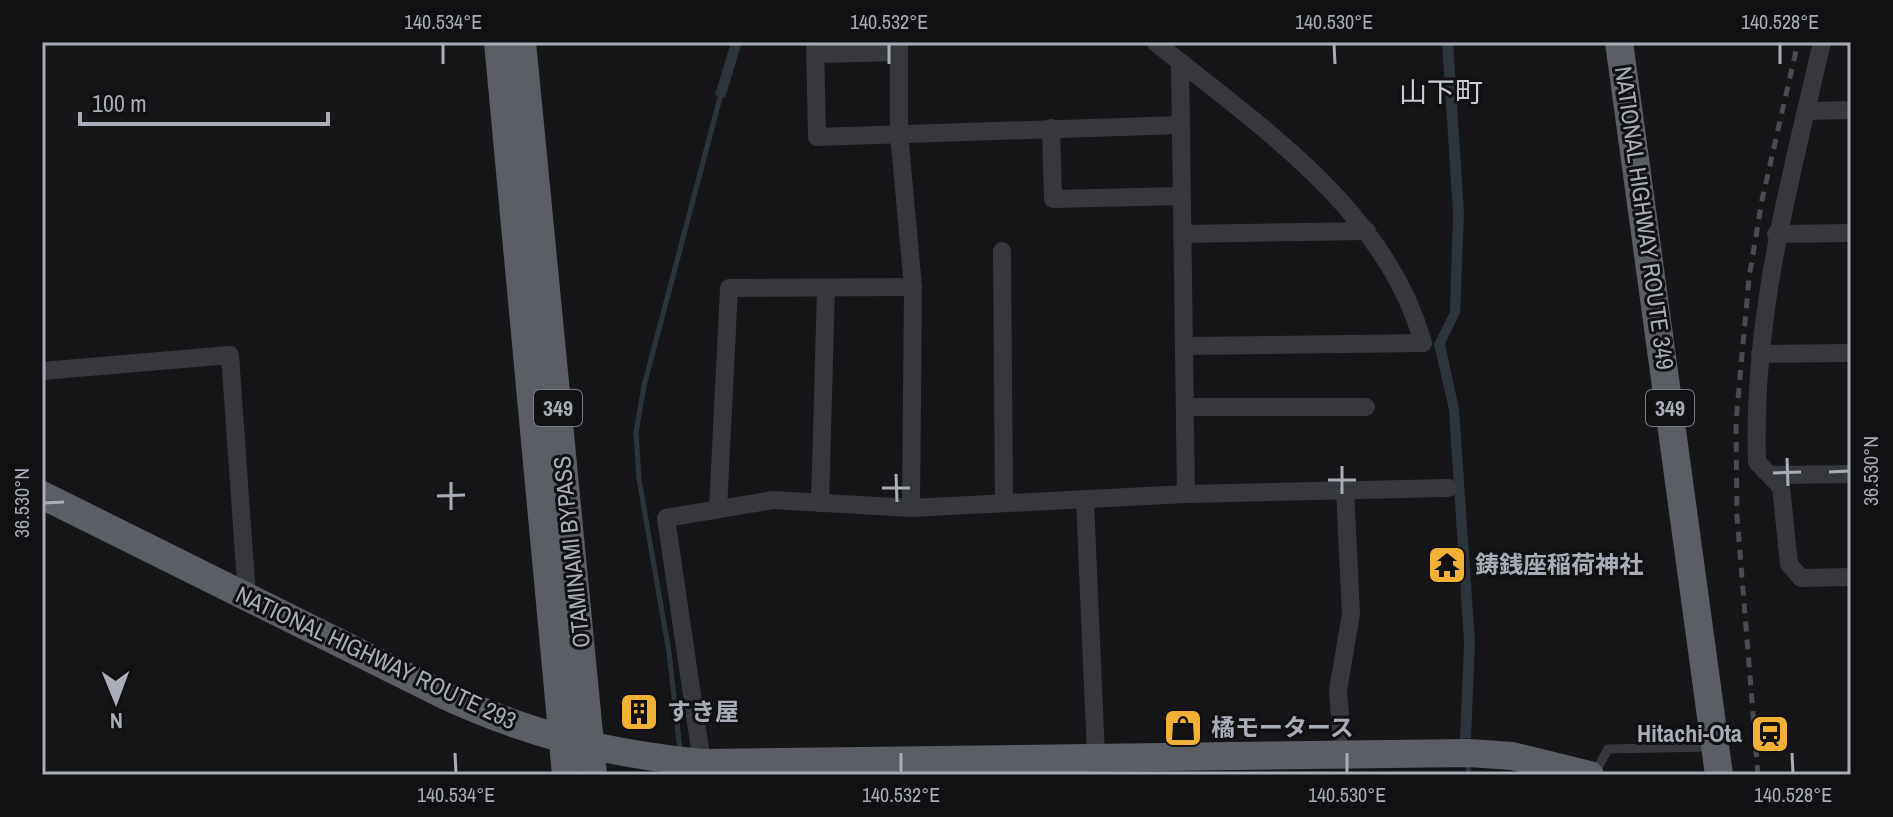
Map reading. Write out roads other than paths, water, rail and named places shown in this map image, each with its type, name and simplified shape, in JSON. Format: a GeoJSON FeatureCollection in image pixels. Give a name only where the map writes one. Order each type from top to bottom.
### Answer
{"type":"FeatureCollection","features":[{"type":"Feature","properties":{"kind":"highway","name":"OTAMINAMI BYPASS"},"geometry":{"type":"LineString","coordinates":[[498,42],[566,775]]}},
{"type":"Feature","properties":{"kind":"highway","name":"OTAMINAMI BYPASS"},"geometry":{"type":"LineString","coordinates":[[522,42],[592,762]]}},
{"type":"Feature","properties":{"kind":"highway","name":"NATIONAL HIGHWAY ROUTE 349"},"geometry":{"type":"LineString","coordinates":[[1619,42],[1719,775]]}},
{"type":"Feature","properties":{"kind":"highway","name":"NATIONAL HIGHWAY ROUTE 293"},"geometry":{"type":"LineString","coordinates":[[42,495],[446,696],[563,742],[592,762],[1003,766],[1096,756],[1160,765],[1343,754],[1498,755],[1592,775]]}},
{"type":"Feature","properties":{"kind":"street"},"geometry":{"type":"LineString","coordinates":[[1155,42],[1313,173],[1367,231],[1412,303],[1423,343],[1184,346]]}},
{"type":"Feature","properties":{"kind":"street"},"geometry":{"type":"LineString","coordinates":[[1822,42],[1776,234],[1755,409],[1757,462],[1773,475],[1781,487],[1789,564],[1801,578],[1851,577]]}},
{"type":"Feature","properties":{"kind":"street"},"geometry":{"type":"LineString","coordinates":[[911,508],[913,287],[899,134],[899,47],[816,48],[817,137],[899,134],[1051,128],[1180,125]]}},
{"type":"Feature","properties":{"kind":"street"},"geometry":{"type":"LineString","coordinates":[[1180,62],[1186,494]]}},
{"type":"Feature","properties":{"kind":"street"},"geometry":{"type":"LineString","coordinates":[[1806,111],[1851,110]]}},
{"type":"Feature","properties":{"kind":"street"},"geometry":{"type":"LineString","coordinates":[[1051,128],[1053,199],[1181,196]]}},
{"type":"Feature","properties":{"kind":"street"},"geometry":{"type":"LineString","coordinates":[[1182,234],[1367,231]]}},
{"type":"Feature","properties":{"kind":"street"},"geometry":{"type":"LineString","coordinates":[[1776,234],[1851,233]]}},
{"type":"Feature","properties":{"kind":"street"},"geometry":{"type":"LineString","coordinates":[[1002,251],[1004,503]]}},
{"type":"Feature","properties":{"kind":"street"},"geometry":{"type":"LineString","coordinates":[[718,509],[729,288],[913,287]]}},
{"type":"Feature","properties":{"kind":"street"},"geometry":{"type":"LineString","coordinates":[[820,503],[826,288]]}},
{"type":"Feature","properties":{"kind":"street"},"geometry":{"type":"LineString","coordinates":[[1760,354],[1851,353]]}},
{"type":"Feature","properties":{"kind":"street"},"geometry":{"type":"LineString","coordinates":[[42,371],[230,355],[247,597]]}},
{"type":"Feature","properties":{"kind":"street"},"geometry":{"type":"LineString","coordinates":[[1185,407],[1366,407]]}},
{"type":"Feature","properties":{"kind":"street"},"geometry":{"type":"LineString","coordinates":[[1773,475],[1851,474]]}},
{"type":"Feature","properties":{"kind":"street"},"geometry":{"type":"LineString","coordinates":[[702,763],[666,518],[773,500],[911,508],[1186,494],[1448,488]]}},
{"type":"Feature","properties":{"kind":"street"},"geometry":{"type":"LineString","coordinates":[[1343,754],[1338,690],[1351,614],[1345,490]]}},
{"type":"Feature","properties":{"kind":"street"},"geometry":{"type":"LineString","coordinates":[[1085,501],[1096,756]]}},
{"type":"Feature","properties":{"kind":"lane"},"geometry":{"type":"LineString","coordinates":[[1592,775],[1608,749],[1716,747]]}},
{"type":"Feature","properties":{"kind":"waterway"},"geometry":{"type":"LineString","coordinates":[[680,750],[669,652],[639,479],[636,432],[644,386],[722,90]]}},
{"type":"Feature","properties":{"kind":"waterway"},"geometry":{"type":"LineString","coordinates":[[1468,765],[1469,775]]}},
{"type":"Feature","properties":{"kind":"railway"},"geometry":{"type":"LineString","coordinates":[[1758,775],[1737,516],[1736,421],[1749,278],[1762,200],[1798,42]]}},
{"type":"Feature","properties":{"kind":"place","name":"鋳銭座稲荷神社"},"geometry":{"type":"Point","coordinates":[1447,565]}},
{"type":"Feature","properties":{"kind":"place","name":"すき屋"},"geometry":{"type":"Point","coordinates":[639,712]}},
{"type":"Feature","properties":{"kind":"place","name":"橘モータース"},"geometry":{"type":"Point","coordinates":[1183,728]}},
{"type":"Feature","properties":{"kind":"place","name":"Hitachi-Ota"},"geometry":{"type":"Point","coordinates":[1770,734]}},
{"type":"Feature","properties":{"kind":"district","name":"山下町"},"geometry":{"type":"Point","coordinates":[1441,92]}}]}
